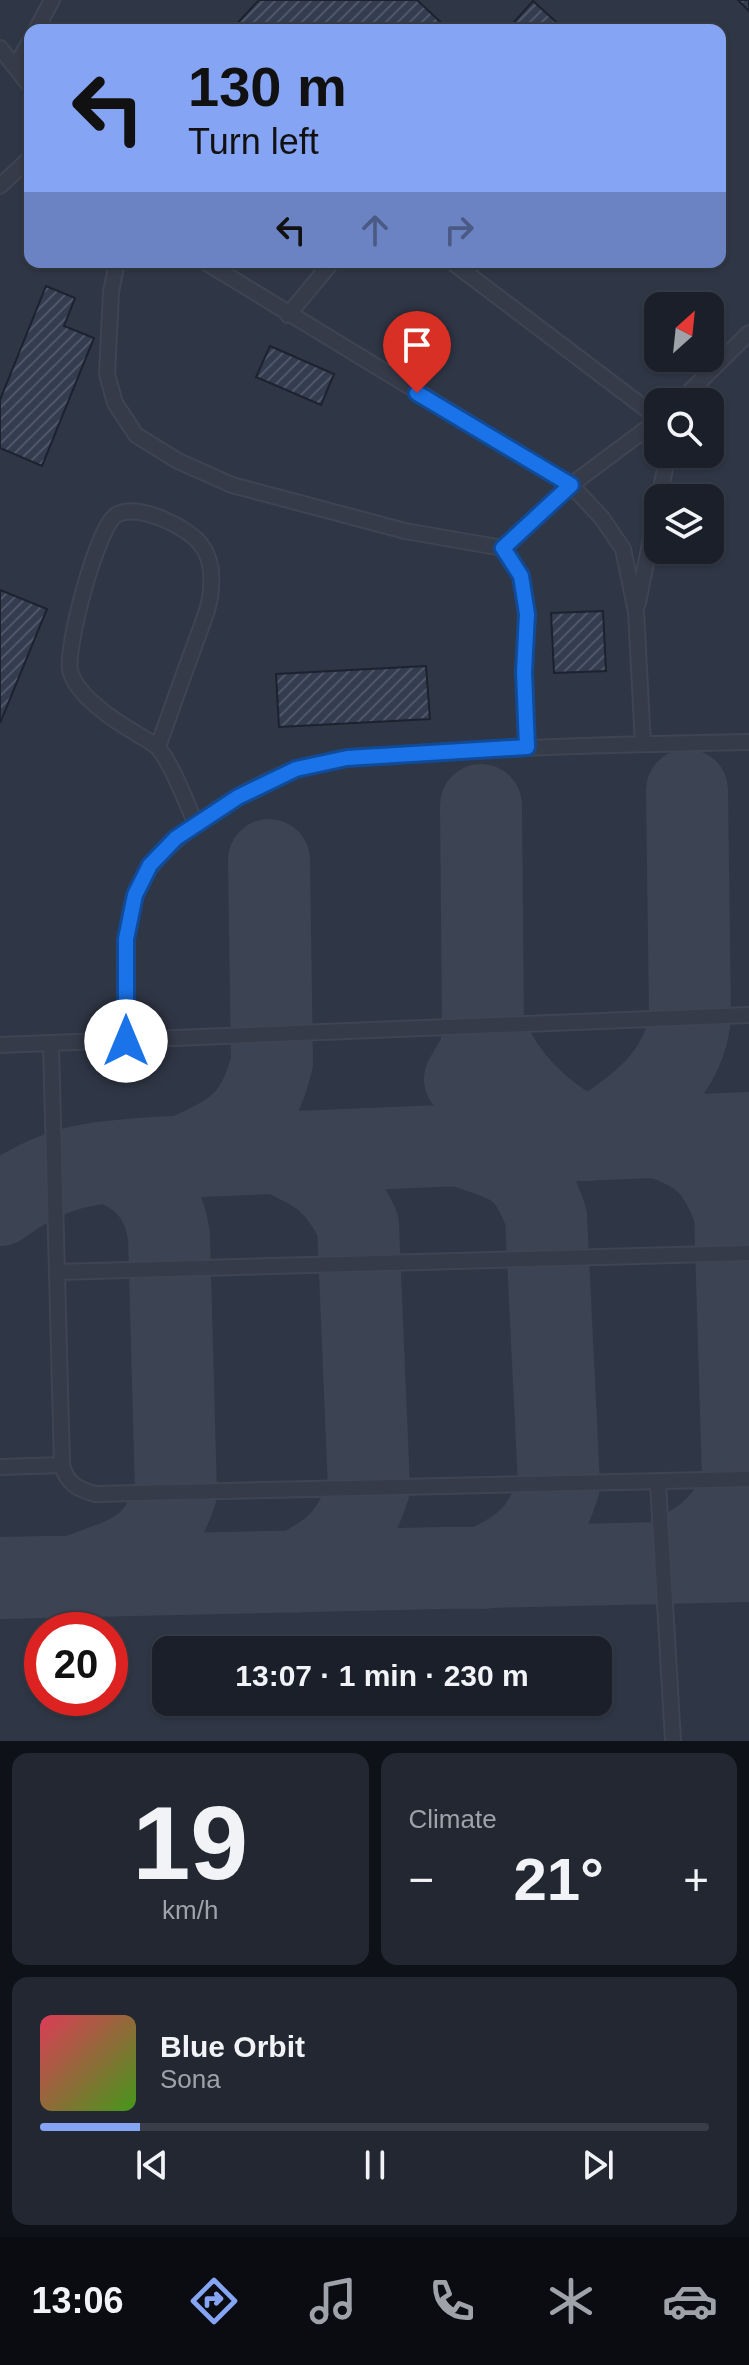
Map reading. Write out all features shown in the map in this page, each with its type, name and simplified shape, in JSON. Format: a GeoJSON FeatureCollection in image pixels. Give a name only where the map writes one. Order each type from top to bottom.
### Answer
{"type":"FeatureCollection","features":[{"type":"Feature","properties":{"kind":"lane"},"geometry":{"type":"LineString","coordinates":[[39,24],[52,0]]}},
{"type":"Feature","properties":{"kind":"lane"},"geometry":{"type":"LineString","coordinates":[[0,48],[24,77]]}},
{"type":"Feature","properties":{"kind":"lane"},"geometry":{"type":"LineString","coordinates":[[16,66],[24,52]]}},
{"type":"Feature","properties":{"kind":"lane"},"geometry":{"type":"LineString","coordinates":[[0,186],[24,164]]}},
{"type":"Feature","properties":{"kind":"lane"},"geometry":{"type":"LineString","coordinates":[[116,268],[111,292],[107,374],[115,403],[136,435],[178,461],[232,485],[405,531],[503,548],[521,576],[527,614],[524,672],[527,747]]}},
{"type":"Feature","properties":{"kind":"lane"},"geometry":{"type":"LineString","coordinates":[[214,268],[571,485],[602,518],[623,549],[636,612],[643,744]]}},
{"type":"Feature","properties":{"kind":"lane"},"geometry":{"type":"LineString","coordinates":[[288,315],[327,268]]}},
{"type":"Feature","properties":{"kind":"lane"},"geometry":{"type":"LineString","coordinates":[[460,268],[644,408]]}},
{"type":"Feature","properties":{"kind":"lane"},"geometry":{"type":"LineString","coordinates":[[693,388],[749,333]]}},
{"type":"Feature","properties":{"kind":"lane"},"geometry":{"type":"LineString","coordinates":[[503,548],[571,485],[644,430]]}},
{"type":"Feature","properties":{"kind":"lane"},"geometry":{"type":"LineString","coordinates":[[158,747],[210,602],[209,563],[204,548],[194,536],[147,512],[132,511],[118,514],[110,521],[102,537],[71,637],[70,670],[77,687],[114,720],[158,747],[196,825]]}},
{"type":"Feature","properties":{"kind":"lane"},"geometry":{"type":"LineString","coordinates":[[636,612],[646,564]]}},
{"type":"Feature","properties":{"kind":"lane"},"geometry":{"type":"LineString","coordinates":[[126,1041],[126,939],[135,895],[150,865],[176,838],[238,797],[296,769],[347,758],[527,747],[749,742]]}},
{"type":"Feature","properties":{"kind":"lane"},"geometry":{"type":"LineString","coordinates":[[0,1045],[749,1015]]}},
{"type":"Feature","properties":{"kind":"lane"},"geometry":{"type":"LineString","coordinates":[[51,1045],[62,1465],[72,1484],[95,1494],[749,1479]]}},
{"type":"Feature","properties":{"kind":"lane"},"geometry":{"type":"LineString","coordinates":[[57,1272],[749,1253]]}},
{"type":"Feature","properties":{"kind":"lane"},"geometry":{"type":"LineString","coordinates":[[0,1467],[62,1465]]}},
{"type":"Feature","properties":{"kind":"lane"},"geometry":{"type":"LineString","coordinates":[[658,1483],[673,1741]]}},
{"type":"Feature","properties":{"kind":"shaded area"},"geometry":{"type":"Polygon","coordinates":[[[0,0],[749,0],[749,1741],[0,1741],[0,0]]]}},
{"type":"Feature","properties":{"kind":"building"},"geometry":{"type":"Polygon","coordinates":[[[259,0],[417,0],[443,24],[237,24],[259,0]]]}},
{"type":"Feature","properties":{"kind":"building"},"geometry":{"type":"Polygon","coordinates":[[[738,0],[749,0],[749,11],[738,0]]]}},
{"type":"Feature","properties":{"kind":"building"},"geometry":{"type":"Polygon","coordinates":[[[533,1],[558,24],[512,24],[533,1]]]}},
{"type":"Feature","properties":{"kind":"building"},"geometry":{"type":"Polygon","coordinates":[[[46,286],[75,298],[64,326],[94,338],[42,466],[0,448],[0,400],[46,286]]]}},
{"type":"Feature","properties":{"kind":"building"},"geometry":{"type":"Polygon","coordinates":[[[270,346],[334,374],[321,405],[256,377],[270,346]]]}},
{"type":"Feature","properties":{"kind":"building"},"geometry":{"type":"Polygon","coordinates":[[[0,590],[47,609],[0,723],[0,590]]]}},
{"type":"Feature","properties":{"kind":"building"},"geometry":{"type":"Polygon","coordinates":[[[603,611],[606,671],[554,673],[551,613],[603,611]]]}},
{"type":"Feature","properties":{"kind":"building"},"geometry":{"type":"Polygon","coordinates":[[[426,666],[430,719],[279,727],[276,674],[426,666]]]}},
{"type":"Feature","properties":{"kind":"taxiway"},"geometry":{"type":"LineString","coordinates":[[483,1027],[501,1063],[525,1093],[554,1119],[588,1140],[623,1117],[654,1090],[678,1057],[690,1017],[687,790]]}},
{"type":"Feature","properties":{"kind":"taxiway"},"geometry":{"type":"LineString","coordinates":[[465,1079],[481,1052],[483,1027],[481,805]]}},
{"type":"Feature","properties":{"kind":"taxiway"},"geometry":{"type":"LineString","coordinates":[[182,1157],[216,1141],[242,1123],[259,1098],[272,1062],[269,860]]}},
{"type":"Feature","properties":{"kind":"taxiway"},"geometry":{"type":"LineString","coordinates":[[0,1205],[54,1174],[89,1165],[129,1160],[749,1133]]}},
{"type":"Feature","properties":{"kind":"taxiway"},"geometry":{"type":"LineString","coordinates":[[659,1137],[688,1149],[708,1164],[735,1212],[743,1479],[738,1495],[723,1520],[690,1548],[663,1564]]}},
{"type":"Feature","properties":{"kind":"taxiway"},"geometry":{"type":"LineString","coordinates":[[458,1145],[504,1161],[524,1175],[546,1217],[559,1485],[547,1515],[532,1536],[511,1553],[483,1568]]}},
{"type":"Feature","properties":{"kind":"taxiway"},"geometry":{"type":"LineString","coordinates":[[278,1153],[326,1180],[343,1199],[358,1225],[369,1488],[357,1518],[342,1539],[322,1556],[295,1572]]}},
{"type":"Feature","properties":{"kind":"taxiway"},"geometry":{"type":"LineString","coordinates":[[76,1576],[126,1557],[150,1541],[168,1513],[176,1493],[169,1236],[162,1210],[150,1190],[132,1174],[108,1162]]}},
{"type":"Feature","properties":{"kind":"taxiway"},"geometry":{"type":"LineString","coordinates":[[0,1578],[749,1561]]}},
{"type":"Feature","properties":{"kind":"route"},"geometry":{"type":"LineString","coordinates":[[126,1041],[126,939],[135,895],[150,865],[176,838],[238,797],[296,769],[347,758],[527,747],[524,672],[527,614],[521,576],[503,548],[571,485],[417,393]]}}]}
